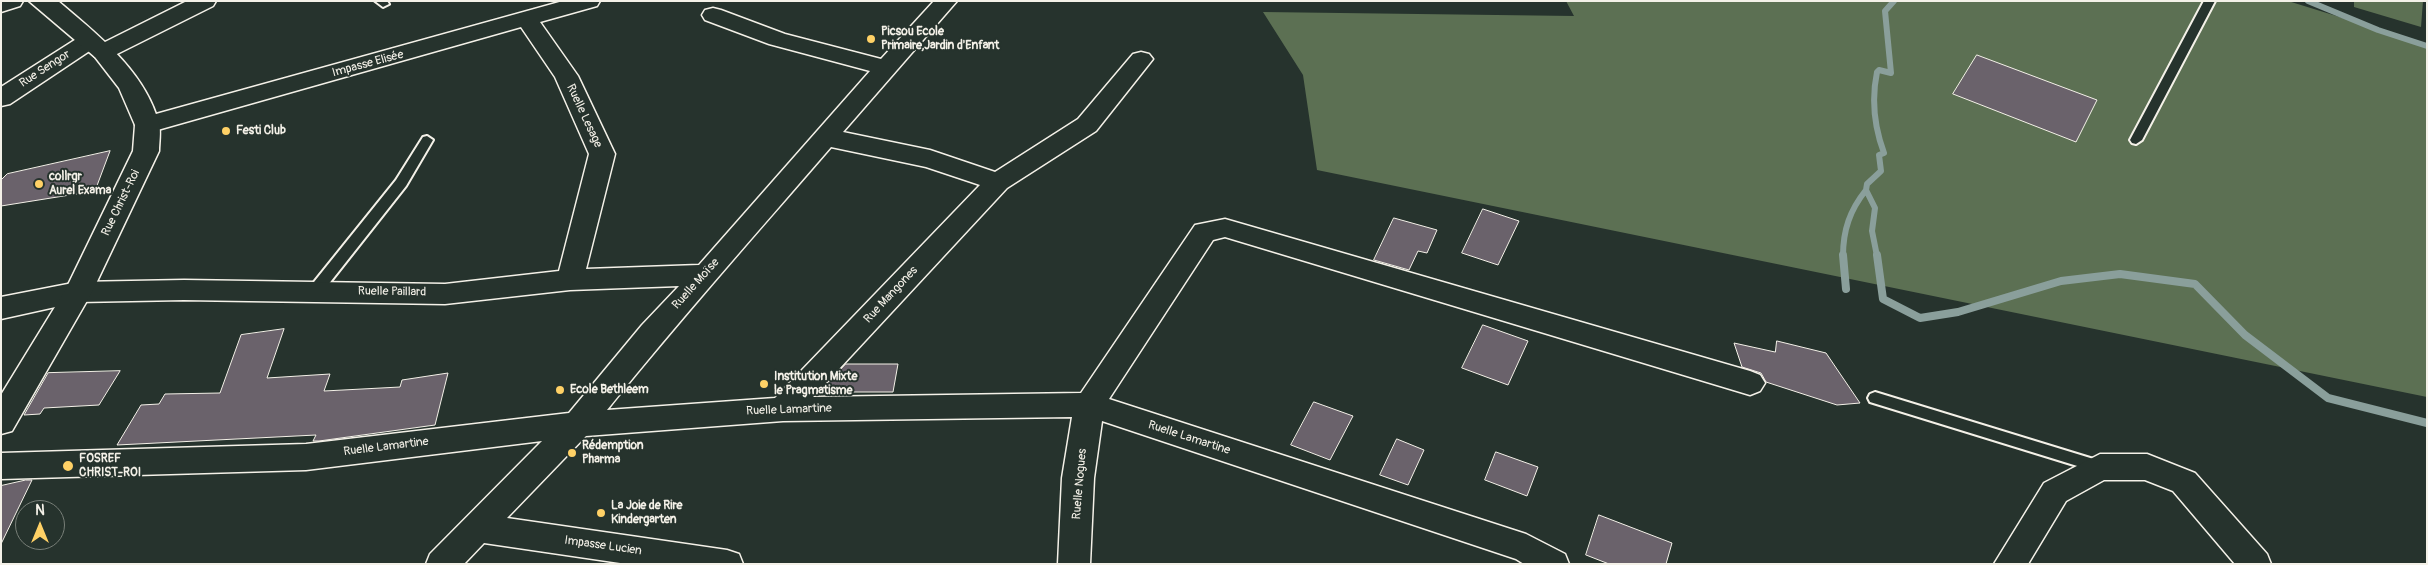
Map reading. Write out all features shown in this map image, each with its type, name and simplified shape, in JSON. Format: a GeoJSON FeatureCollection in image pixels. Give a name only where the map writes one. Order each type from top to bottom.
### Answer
{"type":"FeatureCollection","features":[{"type":"Feature","properties":{"kind":"street"},"geometry":{"type":"LineString","coordinates":[[1,5],[12,1]]}},
{"type":"Feature","properties":{"kind":"street","name":"Rue Christ-Roi"},"geometry":{"type":"LineString","coordinates":[[1,422],[78,292],[146,151],[147,125],[130,86],[96,47],[49,5],[40,1]]}},
{"type":"Feature","properties":{"kind":"street","name":"Rue Sengor"},"geometry":{"type":"LineString","coordinates":[[1,98],[96,47],[205,1]]}},
{"type":"Feature","properties":{"kind":"street","name":"Impasse Elisée"},"geometry":{"type":"LineString","coordinates":[[147,125],[527,20],[589,1]]}},
{"type":"Feature","properties":{"kind":"street","name":"Ruelle Moïse"},"geometry":{"type":"LineString","coordinates":[[442,564],[578,424],[652,333],[706,275],[946,1]]}},
{"type":"Feature","properties":{"kind":"street"},"geometry":{"type":"LineString","coordinates":[[713,15],[777,39],[886,68]]}},
{"type":"Feature","properties":{"kind":"street","name":"Ruelle Lesage"},"geometry":{"type":"LineString","coordinates":[[527,20],[566,76],[602,154],[570,280]]}},
{"type":"Feature","properties":{"kind":"street","name":"Rue Mangones"},"geometry":{"type":"LineString","coordinates":[[783,409],[998,182],[1087,125],[1140,59]]}},
{"type":"Feature","properties":{"kind":"street"},"geometry":{"type":"LineString","coordinates":[[825,137],[930,160],[998,182]]}},
{"type":"Feature","properties":{"kind":"street"},"geometry":{"type":"LineString","coordinates":[[1089,406],[1204,232],[1225,228],[1750,384]]}},
{"type":"Feature","properties":{"kind":"street","name":"Ruelle Paillard"},"geometry":{"type":"LineString","coordinates":[[1,308],[78,292],[316,291],[445,294],[570,280],[706,275]]}},
{"type":"Feature","properties":{"kind":"street","name":"Ruelle Lamartine"},"geometry":{"type":"LineString","coordinates":[[1,466],[306,457],[578,424],[783,409],[1089,406],[1526,548],[1553,564]]}},
{"type":"Feature","properties":{"kind":"street","name":"Ruelle Nogues"},"geometry":{"type":"LineString","coordinates":[[1074,564],[1078,478],[1089,406]]}},
{"type":"Feature","properties":{"kind":"street"},"geometry":{"type":"LineString","coordinates":[[2010,564],[2055,492],[2100,467],[2147,467],[2184,482],[2255,564]]}},
{"type":"Feature","properties":{"kind":"street","name":"Impasse Lucien"},"geometry":{"type":"LineString","coordinates":[[479,528],[727,564]]}},
{"type":"Feature","properties":{"kind":"lane"},"geometry":{"type":"LineString","coordinates":[[2136,140],[2210,1]]}},
{"type":"Feature","properties":{"kind":"lane"},"geometry":{"type":"LineString","coordinates":[[316,291],[401,183],[427,140]]}},
{"type":"Feature","properties":{"kind":"lane"},"geometry":{"type":"LineString","coordinates":[[1875,398],[2100,467]]}},
{"type":"Feature","properties":{"kind":"green space"},"geometry":{"type":"Polygon","coordinates":[[[1566,1],[2288,1],[2427,44],[2427,397],[1317,170],[1303,75],[1263,12],[1574,16],[1566,1]]]}},
{"type":"Feature","properties":{"kind":"green space"},"geometry":{"type":"Polygon","coordinates":[[[2354,1],[2423,1],[2421,27],[2354,7],[2354,1]]]}},
{"type":"Feature","properties":{"kind":"building"},"geometry":{"type":"Polygon","coordinates":[[[1977,55],[2097,100],[2076,142],[1953,94],[1977,55]]]}},
{"type":"Feature","properties":{"kind":"building"},"geometry":{"type":"Polygon","coordinates":[[[110,151],[95,191],[1,206],[1,180],[7,174],[110,151]]]}},
{"type":"Feature","properties":{"kind":"building"},"geometry":{"type":"Polygon","coordinates":[[[1483,209],[1519,221],[1498,265],[1462,253],[1483,209]]]}},
{"type":"Feature","properties":{"kind":"building"},"geometry":{"type":"Polygon","coordinates":[[[1394,218],[1437,230],[1427,253],[1418,251],[1409,270],[1374,260],[1394,218]]]}},
{"type":"Feature","properties":{"kind":"building"},"geometry":{"type":"Polygon","coordinates":[[[1483,325],[1528,341],[1508,385],[1462,368],[1483,325]]]}},
{"type":"Feature","properties":{"kind":"building"},"geometry":{"type":"Polygon","coordinates":[[[284,329],[267,378],[330,374],[324,391],[400,387],[402,380],[448,373],[435,425],[319,441],[313,441],[316,435],[117,445],[141,405],[159,404],[165,394],[220,393],[241,335],[284,329]]]}},
{"type":"Feature","properties":{"kind":"building"},"geometry":{"type":"Polygon","coordinates":[[[1777,341],[1826,353],[1860,403],[1837,405],[1766,382],[1761,373],[1742,367],[1734,343],[1775,352],[1777,341]]]}},
{"type":"Feature","properties":{"kind":"building"},"geometry":{"type":"Polygon","coordinates":[[[846,364],[898,364],[893,392],[826,392],[827,384],[846,364]]]}},
{"type":"Feature","properties":{"kind":"building"},"geometry":{"type":"Polygon","coordinates":[[[120,371],[99,405],[44,408],[40,414],[24,415],[48,373],[120,371]]]}},
{"type":"Feature","properties":{"kind":"building"},"geometry":{"type":"Polygon","coordinates":[[[1314,402],[1353,416],[1330,460],[1291,445],[1314,402]]]}},
{"type":"Feature","properties":{"kind":"building"},"geometry":{"type":"Polygon","coordinates":[[[1397,439],[1424,450],[1408,485],[1380,475],[1397,439]]]}},
{"type":"Feature","properties":{"kind":"building"},"geometry":{"type":"Polygon","coordinates":[[[1496,452],[1538,467],[1527,496],[1485,480],[1496,452]]]}},
{"type":"Feature","properties":{"kind":"building"},"geometry":{"type":"Polygon","coordinates":[[[32,480],[22,500],[15,500],[15,515],[1,544],[1,486],[32,480]]]}},
{"type":"Feature","properties":{"kind":"building"},"geometry":{"type":"Polygon","coordinates":[[[1599,515],[1672,543],[1666,564],[1609,564],[1586,555],[1599,515]]]}},
{"type":"Feature","properties":{"kind":"waterway"},"geometry":{"type":"LineString","coordinates":[[1866,190],[1867,184],[1881,171],[1879,155],[1884,153],[1876,123],[1874,93],[1877,72],[1879,70],[1891,73],[1885,11],[1894,1]]}},
{"type":"Feature","properties":{"kind":"waterway"},"geometry":{"type":"LineString","coordinates":[[2308,1],[2378,30],[2427,46]]}},
{"type":"Feature","properties":{"kind":"waterway"},"geometry":{"type":"LineString","coordinates":[[1843,255],[1844,238],[1848,221],[1866,190]]}},
{"type":"Feature","properties":{"kind":"waterway"},"geometry":{"type":"LineString","coordinates":[[1866,190],[1875,208],[1872,231],[1877,256]]}},
{"type":"Feature","properties":{"kind":"waterway"},"geometry":{"type":"LineString","coordinates":[[1843,255],[1846,289]]}},
{"type":"Feature","properties":{"kind":"waterway"},"geometry":{"type":"LineString","coordinates":[[1877,255],[1883,299],[1920,318],[1958,312],[2061,281],[2120,274],[2195,284],[2245,335],[2328,398],[2427,423]]}},
{"type":"Feature","properties":{"kind":"place","name":"Picsou Ecole Primaire,Jardin d'Enfant"},"geometry":{"type":"Point","coordinates":[871,39]}},
{"type":"Feature","properties":{"kind":"place","name":"Festi Club"},"geometry":{"type":"Point","coordinates":[226,131]}},
{"type":"Feature","properties":{"kind":"place","name":"collrgr Aurel Exama"},"geometry":{"type":"Point","coordinates":[39,184]}},
{"type":"Feature","properties":{"kind":"place","name":"Institution Mixte le Pragmatisme"},"geometry":{"type":"Point","coordinates":[764,384]}},
{"type":"Feature","properties":{"kind":"place","name":"Ecole Bethleem"},"geometry":{"type":"Point","coordinates":[560,390]}},
{"type":"Feature","properties":{"kind":"place","name":"Rédemption Pharma"},"geometry":{"type":"Point","coordinates":[572,453]}},
{"type":"Feature","properties":{"kind":"place","name":"FOSREF CHRIST-ROI"},"geometry":{"type":"Point","coordinates":[68,466]}},
{"type":"Feature","properties":{"kind":"place","name":"La Joie de Rire Kindergarten"},"geometry":{"type":"Point","coordinates":[601,513]}}]}
